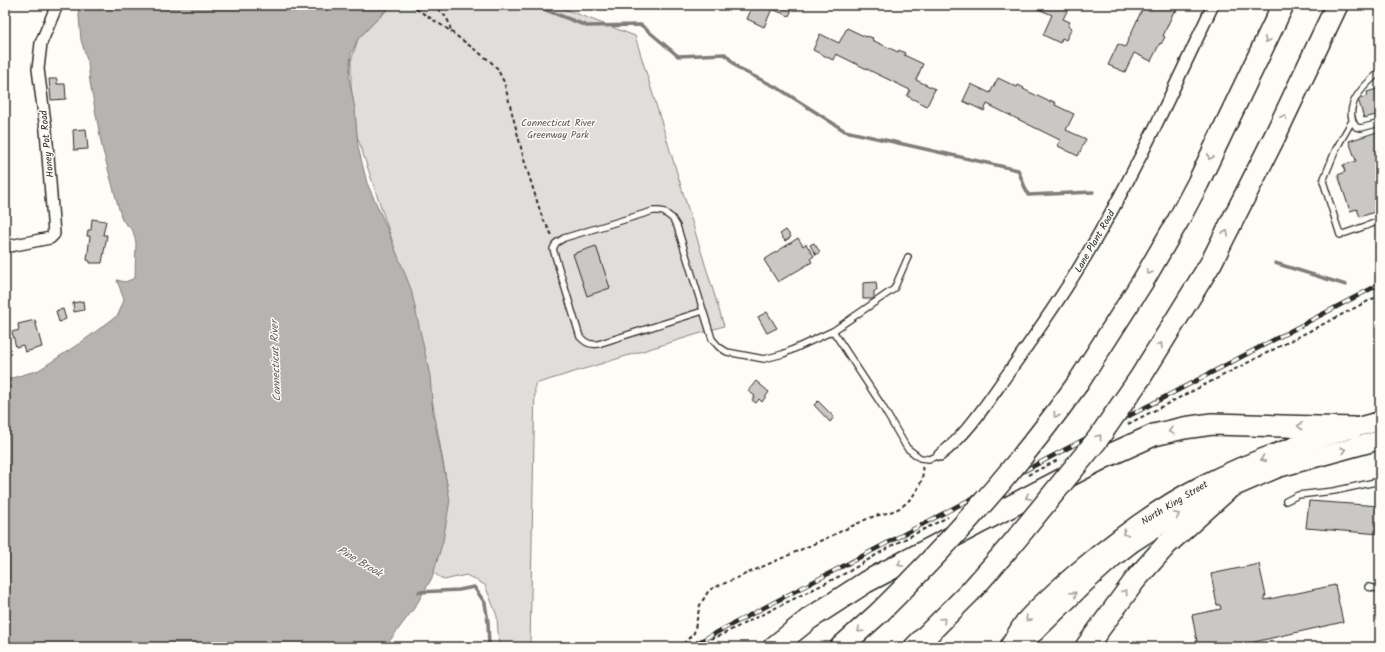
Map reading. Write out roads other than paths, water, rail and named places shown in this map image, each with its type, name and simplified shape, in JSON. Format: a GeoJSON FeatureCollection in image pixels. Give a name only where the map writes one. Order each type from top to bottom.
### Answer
{"type":"FeatureCollection","features":[{"type":"Feature","properties":{"kind":"highway"},"geometry":{"type":"LineString","coordinates":[[841,647],[879,613],[939,552],[1003,480],[1054,418],[1139,288],[1179,219],[1284,5]]}},
{"type":"Feature","properties":{"kind":"highway"},"geometry":{"type":"LineString","coordinates":[[915,647],[970,592],[1013,543],[1097,440],[1140,378],[1210,263],[1274,138],[1337,5]]}},
{"type":"Feature","properties":{"kind":"highway"},"geometry":{"type":"LineString","coordinates":[[774,647],[809,619],[866,582],[1103,458],[1154,436],[1184,428],[1212,424],[1353,428]]}},
{"type":"Feature","properties":{"kind":"highway"},"geometry":{"type":"LineString","coordinates":[[1086,647],[1136,579],[1167,544],[1227,490]]}},
{"type":"Feature","properties":{"kind":"main road","name":"North King Street"},"geometry":{"type":"LineString","coordinates":[[1009,647],[1025,622],[1063,584],[1121,536],[1155,512],[1203,484],[1231,471],[1293,447],[1380,421]]}},
{"type":"Feature","properties":{"kind":"main road","name":"North King Street"},"geometry":{"type":"LineString","coordinates":[[1013,647],[1035,632],[1085,583],[1132,543],[1166,521],[1227,490],[1278,468],[1380,440]]}},
{"type":"Feature","properties":{"kind":"street","name":"Honey Pot Road"},"geometry":{"type":"LineString","coordinates":[[5,247],[50,238],[54,234],[46,130],[38,69],[41,43],[57,5]]}},
{"type":"Feature","properties":{"kind":"street","name":"Lane Plant Road"},"geometry":{"type":"LineString","coordinates":[[940,455],[951,447],[982,409],[1038,331],[1079,268],[1124,188],[1159,120],[1214,5]]}},
{"type":"Feature","properties":{"kind":"lane"},"geometry":{"type":"LineString","coordinates":[[1380,72],[1370,80],[1356,98],[1350,110],[1352,121],[1356,126],[1361,128],[1380,123]]}},
{"type":"Feature","properties":{"kind":"lane"},"geometry":{"type":"LineString","coordinates":[[1352,121],[1336,148],[1323,182],[1331,211],[1340,235],[1380,221]]}},
{"type":"Feature","properties":{"kind":"lane"},"geometry":{"type":"LineString","coordinates":[[703,311],[591,345],[580,337],[553,249],[556,243],[564,238],[653,211],[664,212],[672,218],[681,235],[712,339],[719,347],[727,352],[764,359],[783,354],[834,331],[894,289],[908,257]]}},
{"type":"Feature","properties":{"kind":"lane"},"geometry":{"type":"LineString","coordinates":[[834,331],[908,448],[920,458],[929,458],[940,455]]}},
{"type":"Feature","properties":{"kind":"lane"},"geometry":{"type":"LineString","coordinates":[[1286,501],[1298,494],[1334,491],[1380,481]]}},
{"type":"Feature","properties":{"kind":"lane"},"geometry":{"type":"LineString","coordinates":[[1368,587],[1380,589]]}},
{"type":"Feature","properties":{"kind":"water","name":"Connecticut River"},"geometry":{"type":"Polygon","coordinates":[[[78,5],[393,5],[383,13],[358,39],[351,54],[349,78],[355,109],[358,147],[367,183],[411,289],[430,376],[433,413],[450,500],[443,541],[432,578],[415,607],[385,647],[5,647],[5,380],[39,370],[83,341],[118,315],[124,300],[117,280],[125,282],[135,278],[136,243],[133,231],[122,220],[102,147],[88,63],[81,40],[78,5]]]}},
{"type":"Feature","properties":{"kind":"waterway"},"geometry":{"type":"LineString","coordinates":[[533,5],[587,26],[641,25],[678,56],[725,54],[739,69],[778,88],[845,131],[1018,170],[1028,195],[1093,192]]}},
{"type":"Feature","properties":{"kind":"waterway"},"geometry":{"type":"LineString","coordinates":[[1275,263],[1346,285]]}},
{"type":"Feature","properties":{"kind":"waterway","name":"Pine Brook"},"geometry":{"type":"LineString","coordinates":[[419,592],[459,590],[474,587],[485,603],[488,622],[489,647]]}},
{"type":"Feature","properties":{"kind":"railway"},"geometry":{"type":"LineString","coordinates":[[689,647],[1380,284]]}},
{"type":"Feature","properties":{"kind":"park label","name":"Connecticut River Greenway Park"},"geometry":{"type":"Point","coordinates":[558,128]}}]}
